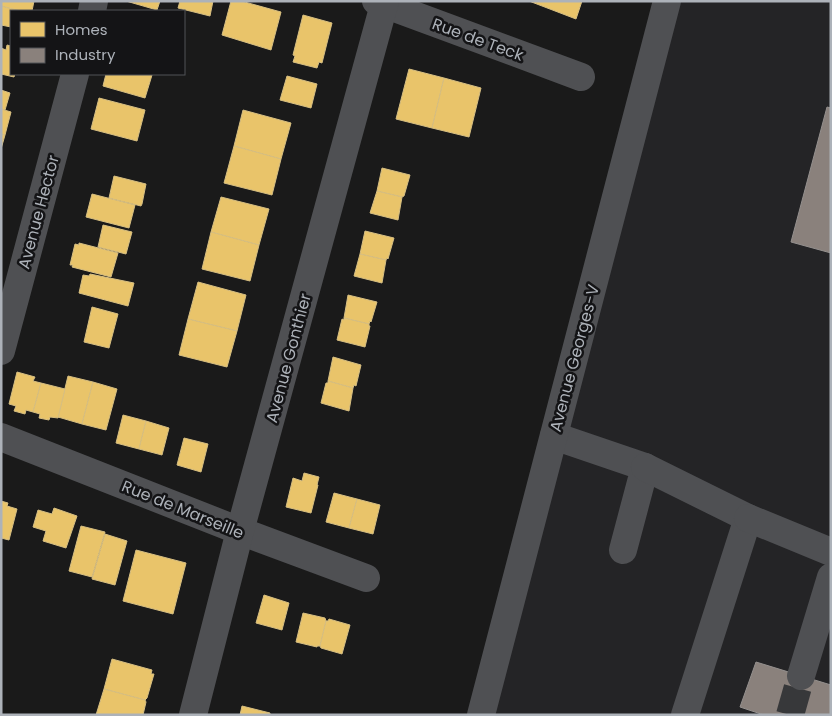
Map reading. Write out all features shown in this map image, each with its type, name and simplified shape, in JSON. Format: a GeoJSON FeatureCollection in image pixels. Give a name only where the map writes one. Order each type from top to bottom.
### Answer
{"type":"FeatureCollection","features":[{"type":"Feature","properties":{"kind":"street","name":"Avenue Georges-V"},"geometry":{"type":"LineString","coordinates":[[481,715],[667,1]]}},
{"type":"Feature","properties":{"kind":"street","name":"Rue de Teck"},"geometry":{"type":"LineString","coordinates":[[381,2],[580,77]]}},
{"type":"Feature","properties":{"kind":"street","name":"Avenue Gonthier"},"geometry":{"type":"LineString","coordinates":[[193,715],[381,2]]}},
{"type":"Feature","properties":{"kind":"street","name":"Avenue Hector"},"geometry":{"type":"LineString","coordinates":[[1,351],[75,75]]}},
{"type":"Feature","properties":{"kind":"street"},"geometry":{"type":"LineString","coordinates":[[554,436],[645,467],[748,518],[831,552]]}},
{"type":"Feature","properties":{"kind":"street","name":"Rue de Marseille"},"geometry":{"type":"LineString","coordinates":[[1,437],[240,532],[366,578]]}},
{"type":"Feature","properties":{"kind":"street"},"geometry":{"type":"LineString","coordinates":[[623,550],[645,467]]}},
{"type":"Feature","properties":{"kind":"street"},"geometry":{"type":"LineString","coordinates":[[685,715],[748,518]]}},
{"type":"Feature","properties":{"kind":"street"},"geometry":{"type":"LineString","coordinates":[[801,676],[831,577]]}},
{"type":"Feature","properties":{"kind":"shaded area"},"geometry":{"type":"Polygon","coordinates":[[[677,1],[831,1],[831,715],[491,715],[677,1]]]}},
{"type":"Feature","properties":{"kind":"building: Homes"},"geometry":{"type":"Polygon","coordinates":[[[1,1],[34,1],[32,10],[16,10],[1,6],[1,1]]]}},
{"type":"Feature","properties":{"kind":"building: Homes"},"geometry":{"type":"Polygon","coordinates":[[[126,1],[160,1],[157,10],[126,1]]]}},
{"type":"Feature","properties":{"kind":"building: Homes"},"geometry":{"type":"Polygon","coordinates":[[[180,1],[213,1],[210,16],[178,8],[180,1]]]}},
{"type":"Feature","properties":{"kind":"building: Homes"},"geometry":{"type":"Polygon","coordinates":[[[231,1],[241,1],[281,12],[271,50],[222,35],[231,1]]]}},
{"type":"Feature","properties":{"kind":"building: Homes"},"geometry":{"type":"Polygon","coordinates":[[[529,1],[582,1],[576,19],[529,1]]]}},
{"type":"Feature","properties":{"kind":"building: Homes"},"geometry":{"type":"Polygon","coordinates":[[[1,6],[16,10],[10,10],[10,27],[1,25],[1,6]]]}},
{"type":"Feature","properties":{"kind":"building: Homes"},"geometry":{"type":"Polygon","coordinates":[[[303,15],[332,23],[322,63],[319,62],[317,68],[293,62],[303,15]]]}},
{"type":"Feature","properties":{"kind":"building: Homes"},"geometry":{"type":"Polygon","coordinates":[[[7,45],[10,46],[10,75],[15,75],[14,77],[1,74],[1,48],[6,50],[7,45]]]}},
{"type":"Feature","properties":{"kind":"building: Homes"},"geometry":{"type":"Polygon","coordinates":[[[409,69],[444,78],[432,128],[396,119],[409,69]]]}},
{"type":"Feature","properties":{"kind":"building: Homes"},"geometry":{"type":"Polygon","coordinates":[[[106,75],[152,75],[145,98],[103,86],[106,75]]]}},
{"type":"Feature","properties":{"kind":"building: Homes"},"geometry":{"type":"Polygon","coordinates":[[[287,76],[317,84],[311,108],[280,100],[287,76]]]}},
{"type":"Feature","properties":{"kind":"building: Homes"},"geometry":{"type":"Polygon","coordinates":[[[444,78],[481,88],[469,137],[432,128],[444,78]]]}},
{"type":"Feature","properties":{"kind":"building: Homes"},"geometry":{"type":"Polygon","coordinates":[[[1,90],[10,93],[5,110],[1,109],[1,90]]]}},
{"type":"Feature","properties":{"kind":"building: Homes"},"geometry":{"type":"Polygon","coordinates":[[[99,98],[145,110],[137,141],[91,129],[99,98]]]}},
{"type":"Feature","properties":{"kind":"building: Homes"},"geometry":{"type":"Polygon","coordinates":[[[1,109],[11,112],[5,135],[1,134],[1,109]]]}},
{"type":"Feature","properties":{"kind":"building: Homes"},"geometry":{"type":"Polygon","coordinates":[[[243,110],[291,123],[281,159],[234,146],[243,110]]]}},
{"type":"Feature","properties":{"kind":"building: Homes"},"geometry":{"type":"Polygon","coordinates":[[[1,134],[5,135],[1,149],[1,134]]]}},
{"type":"Feature","properties":{"kind":"building: Homes"},"geometry":{"type":"Polygon","coordinates":[[[234,146],[281,159],[272,195],[224,183],[234,146]]]}},
{"type":"Feature","properties":{"kind":"building: Homes"},"geometry":{"type":"Polygon","coordinates":[[[382,168],[410,175],[404,196],[377,191],[382,168]]]}},
{"type":"Feature","properties":{"kind":"building: Homes"},"geometry":{"type":"Polygon","coordinates":[[[114,176],[146,184],[141,206],[109,198],[114,176]]]}},
{"type":"Feature","properties":{"kind":"building: Homes"},"geometry":{"type":"Polygon","coordinates":[[[377,191],[402,197],[398,220],[370,213],[377,191]]]}},
{"type":"Feature","properties":{"kind":"building: Homes"},"geometry":{"type":"Polygon","coordinates":[[[92,194],[135,205],[129,228],[86,217],[92,194]]]}},
{"type":"Feature","properties":{"kind":"building: Homes"},"geometry":{"type":"Polygon","coordinates":[[[221,197],[269,209],[259,245],[211,232],[221,197]]]}},
{"type":"Feature","properties":{"kind":"building: Homes"},"geometry":{"type":"Polygon","coordinates":[[[103,225],[132,232],[126,254],[98,247],[103,225]]]}},
{"type":"Feature","properties":{"kind":"building: Homes"},"geometry":{"type":"Polygon","coordinates":[[[365,231],[394,238],[388,259],[360,254],[365,231]]]}},
{"type":"Feature","properties":{"kind":"building: Homes"},"geometry":{"type":"Polygon","coordinates":[[[211,232],[259,245],[250,281],[202,269],[211,232]]]}},
{"type":"Feature","properties":{"kind":"building: Homes"},"geometry":{"type":"Polygon","coordinates":[[[79,243],[118,253],[111,277],[70,265],[75,244],[79,245],[79,243]]]}},
{"type":"Feature","properties":{"kind":"building: Homes"},"geometry":{"type":"Polygon","coordinates":[[[360,254],[386,260],[382,283],[354,276],[360,254]]]}},
{"type":"Feature","properties":{"kind":"building: Homes"},"geometry":{"type":"Polygon","coordinates":[[[90,274],[134,283],[128,306],[79,293],[83,275],[89,276],[90,274]]]}},
{"type":"Feature","properties":{"kind":"building: Homes"},"geometry":{"type":"Polygon","coordinates":[[[198,282],[246,295],[237,331],[188,319],[198,282]]]}},
{"type":"Feature","properties":{"kind":"building: Homes"},"geometry":{"type":"Polygon","coordinates":[[[348,295],[377,302],[369,324],[344,318],[348,295]]]}},
{"type":"Feature","properties":{"kind":"building: Homes"},"geometry":{"type":"Polygon","coordinates":[[[92,307],[118,314],[109,348],[84,342],[92,307]]]}},
{"type":"Feature","properties":{"kind":"building: Homes"},"geometry":{"type":"Polygon","coordinates":[[[344,318],[369,324],[365,347],[337,340],[342,319],[344,320],[344,318]]]}},
{"type":"Feature","properties":{"kind":"building: Homes"},"geometry":{"type":"Polygon","coordinates":[[[188,319],[237,331],[227,367],[179,355],[188,319]]]}},
{"type":"Feature","properties":{"kind":"building: Homes"},"geometry":{"type":"Polygon","coordinates":[[[333,357],[361,365],[356,386],[354,385],[353,388],[328,381],[333,357]]]}},
{"type":"Feature","properties":{"kind":"building: Homes"},"geometry":{"type":"Polygon","coordinates":[[[17,372],[35,377],[33,381],[41,383],[33,412],[26,410],[25,414],[14,411],[16,406],[9,404],[17,372]]]}},
{"type":"Feature","properties":{"kind":"building: Homes"},"geometry":{"type":"Polygon","coordinates":[[[68,376],[93,382],[82,424],[58,417],[68,376]]]}},
{"type":"Feature","properties":{"kind":"building: Homes"},"geometry":{"type":"Polygon","coordinates":[[[328,381],[353,388],[349,411],[321,403],[328,381]]]}},
{"type":"Feature","properties":{"kind":"building: Homes"},"geometry":{"type":"Polygon","coordinates":[[[93,382],[117,389],[106,430],[82,424],[93,382]]]}},
{"type":"Feature","properties":{"kind":"building: Homes"},"geometry":{"type":"Polygon","coordinates":[[[41,383],[65,389],[58,418],[50,417],[49,420],[39,418],[40,414],[33,412],[41,383]]]}},
{"type":"Feature","properties":{"kind":"building: Homes"},"geometry":{"type":"Polygon","coordinates":[[[123,415],[146,421],[139,449],[116,443],[123,415]]]}},
{"type":"Feature","properties":{"kind":"building: Homes"},"geometry":{"type":"Polygon","coordinates":[[[146,421],[169,428],[162,455],[139,449],[146,421]]]}},
{"type":"Feature","properties":{"kind":"building: Homes"},"geometry":{"type":"Polygon","coordinates":[[[184,438],[208,444],[201,472],[177,465],[184,438]]]}},
{"type":"Feature","properties":{"kind":"building: Homes"},"geometry":{"type":"Polygon","coordinates":[[[304,473],[319,477],[311,513],[286,507],[293,478],[302,481],[304,473]]]}},
{"type":"Feature","properties":{"kind":"building: Homes"},"geometry":{"type":"Polygon","coordinates":[[[334,493],[357,499],[349,528],[326,522],[334,493]]]}},
{"type":"Feature","properties":{"kind":"building: Homes"},"geometry":{"type":"Polygon","coordinates":[[[357,499],[380,505],[373,534],[349,528],[357,499]]]}},
{"type":"Feature","properties":{"kind":"building: Homes"},"geometry":{"type":"Polygon","coordinates":[[[1,501],[8,503],[7,506],[17,509],[9,540],[1,538],[1,501]]]}},
{"type":"Feature","properties":{"kind":"building: Homes"},"geometry":{"type":"Polygon","coordinates":[[[54,508],[77,516],[66,548],[43,541],[46,531],[33,527],[38,510],[52,514],[54,508]]]}},
{"type":"Feature","properties":{"kind":"building: Homes"},"geometry":{"type":"Polygon","coordinates":[[[81,526],[105,532],[92,577],[69,571],[81,526]]]}},
{"type":"Feature","properties":{"kind":"building: Homes"},"geometry":{"type":"Polygon","coordinates":[[[105,534],[127,541],[115,585],[92,579],[105,534]]]}},
{"type":"Feature","properties":{"kind":"building: Homes"},"geometry":{"type":"Polygon","coordinates":[[[136,550],[186,563],[173,614],[123,601],[136,550]]]}},
{"type":"Feature","properties":{"kind":"building: Homes"},"geometry":{"type":"Polygon","coordinates":[[[264,595],[289,603],[282,630],[256,623],[264,595]]]}},
{"type":"Feature","properties":{"kind":"building: Homes"},"geometry":{"type":"Polygon","coordinates":[[[303,613],[325,618],[326,621],[320,646],[296,642],[303,613]]]}},
{"type":"Feature","properties":{"kind":"building: Homes"},"geometry":{"type":"Polygon","coordinates":[[[329,619],[350,625],[342,654],[321,648],[320,646],[326,621],[329,619]]]}},
{"type":"Feature","properties":{"kind":"building: Homes"},"geometry":{"type":"Polygon","coordinates":[[[112,659],[152,670],[151,674],[154,674],[145,700],[104,689],[112,659]]]}},
{"type":"Feature","properties":{"kind":"building: Homes"},"geometry":{"type":"Polygon","coordinates":[[[104,689],[145,700],[143,715],[96,715],[104,689]]]}},
{"type":"Feature","properties":{"kind":"building: Homes"},"geometry":{"type":"Polygon","coordinates":[[[242,706],[270,713],[270,715],[240,715],[242,706]]]}},
{"type":"Feature","properties":{"kind":"building: Industry"},"geometry":{"type":"Polygon","coordinates":[[[827,107],[831,108],[831,253],[791,242],[827,107]]]}},
{"type":"Feature","properties":{"kind":"building: Industry"},"geometry":{"type":"Polygon","coordinates":[[[756,662],[831,685],[831,715],[764,715],[740,707],[756,662]]]}},
{"type":"Feature","properties":{"kind":"tunnel"},"geometry":{"type":"LineString","coordinates":[[790,715],[801,676]]}}]}
